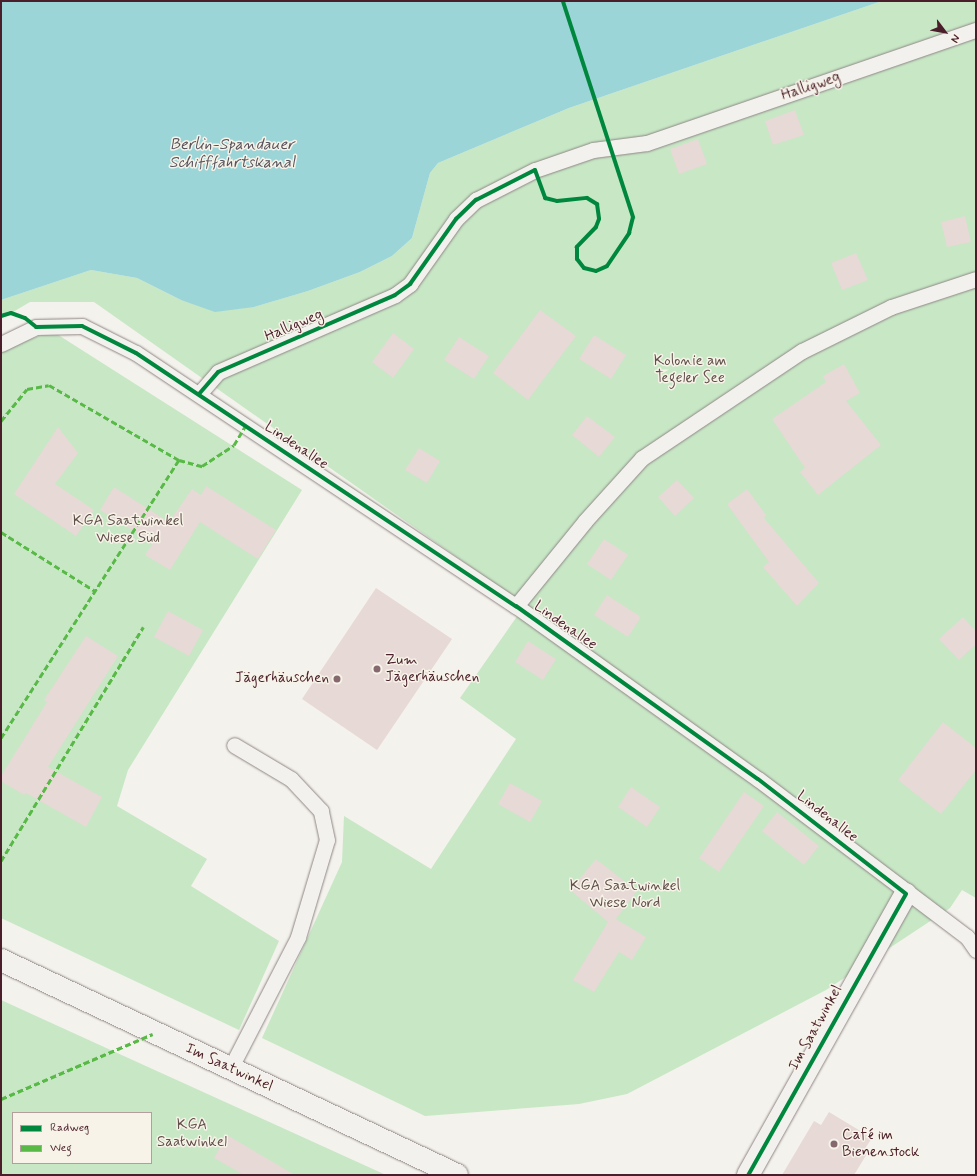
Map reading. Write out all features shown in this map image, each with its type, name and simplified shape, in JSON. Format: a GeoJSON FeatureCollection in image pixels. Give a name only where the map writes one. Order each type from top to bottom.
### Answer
{"type":"FeatureCollection","features":[{"type":"Feature","properties":{"kind":"street","name":"Im Saatwinkel"},"geometry":{"type":"LineString","coordinates":[[748,1175],[906,894]]}},
{"type":"Feature","properties":{"kind":"street","name":"Im Saatwinkel"},"geometry":{"type":"LineString","coordinates":[[1,960],[457,1175]]}},
{"type":"Feature","properties":{"kind":"lane","name":"Halligweg"},"geometry":{"type":"LineString","coordinates":[[199,394],[218,372],[395,295],[410,284],[456,219],[476,200],[535,170],[593,150],[647,143],[976,30]]}},
{"type":"Feature","properties":{"kind":"lane"},"geometry":{"type":"LineString","coordinates":[[516,606],[585,521],[642,458],[802,351],[891,307],[976,279]]}},
{"type":"Feature","properties":{"kind":"lane"},"geometry":{"type":"LineString","coordinates":[[1,344],[36,327],[82,326],[136,353],[199,394]]}},
{"type":"Feature","properties":{"kind":"lane","name":"Lindenallee"},"geometry":{"type":"LineString","coordinates":[[199,394],[516,606],[758,779],[906,894]]}},
{"type":"Feature","properties":{"kind":"lane"},"geometry":{"type":"LineString","coordinates":[[230,1068],[298,937],[327,840],[321,810],[291,779],[234,745]]}},
{"type":"Feature","properties":{"kind":"lane"},"geometry":{"type":"LineString","coordinates":[[906,894],[967,937],[976,950]]}},
{"type":"Feature","properties":{"kind":"green space","name":"Kolonie am Tegeler See"},"geometry":{"type":"Polygon","coordinates":[[[882,1],[976,1],[976,898],[962,890],[950,908],[826,990],[627,1094],[579,1104],[425,1116],[262,1038],[342,862],[344,816],[431,869],[516,739],[460,698],[525,605],[94,302],[30,302],[1,319],[1,300],[91,270],[137,278],[181,300],[254,307],[308,291],[360,272],[392,256],[412,238],[430,173],[438,163],[569,108],[882,1]]]}},
{"type":"Feature","properties":{"kind":"green space","name":"KGA Saatwinkel Wiese Süd"},"geometry":{"type":"Polygon","coordinates":[[[52,331],[302,490],[128,770],[117,806],[207,859],[191,886],[279,941],[239,1030],[1,918],[1,350],[52,331]]]}},
{"type":"Feature","properties":{"kind":"green space","name":"KGA Saatwinkel"},"geometry":{"type":"Polygon","coordinates":[[[1,1000],[386,1175],[1,1175],[1,1000]]]}},
{"type":"Feature","properties":{"kind":"water","name":"Berlin-Spandauer Schifffahrtskanal"},"geometry":{"type":"Polygon","coordinates":[[[1,1],[882,1],[569,108],[438,163],[430,173],[412,238],[392,256],[360,272],[308,291],[254,307],[215,312],[181,300],[137,278],[91,270],[1,300],[1,1]]]}},
{"type":"Feature","properties":{"kind":"building"},"geometry":{"type":"Polygon","coordinates":[[[795,110],[804,135],[773,145],[765,121],[795,110]]]}},
{"type":"Feature","properties":{"kind":"building"},"geometry":{"type":"Polygon","coordinates":[[[698,139],[707,164],[679,174],[670,149],[698,139]]]}},
{"type":"Feature","properties":{"kind":"building"},"geometry":{"type":"Polygon","coordinates":[[[965,216],[971,242],[947,247],[941,222],[965,216]]]}},
{"type":"Feature","properties":{"kind":"building"},"geometry":{"type":"Polygon","coordinates":[[[856,253],[868,280],[842,290],[831,263],[856,253]]]}},
{"type":"Feature","properties":{"kind":"building"},"geometry":{"type":"Polygon","coordinates":[[[540,310],[576,336],[528,400],[493,373],[540,310]]]}},
{"type":"Feature","properties":{"kind":"building"},"geometry":{"type":"Polygon","coordinates":[[[393,333],[414,349],[393,378],[372,362],[393,333]]]}},
{"type":"Feature","properties":{"kind":"building"},"geometry":{"type":"Polygon","coordinates":[[[594,335],[626,355],[611,379],[579,359],[594,335]]]}},
{"type":"Feature","properties":{"kind":"building"},"geometry":{"type":"Polygon","coordinates":[[[459,337],[489,356],[474,379],[444,360],[459,337]]]}},
{"type":"Feature","properties":{"kind":"building"},"geometry":{"type":"Polygon","coordinates":[[[844,364],[860,393],[846,401],[881,445],[818,495],[800,472],[805,468],[772,419],[826,382],[823,376],[844,364]]]}},
{"type":"Feature","properties":{"kind":"building"},"geometry":{"type":"Polygon","coordinates":[[[587,416],[615,437],[599,457],[572,435],[587,416]]]}},
{"type":"Feature","properties":{"kind":"building"},"geometry":{"type":"Polygon","coordinates":[[[58,427],[78,453],[55,484],[94,510],[76,536],[14,494],[58,427]]]}},
{"type":"Feature","properties":{"kind":"building"},"geometry":{"type":"Polygon","coordinates":[[[419,448],[440,461],[427,483],[405,470],[419,448]]]}},
{"type":"Feature","properties":{"kind":"building"},"geometry":{"type":"Polygon","coordinates":[[[677,480],[694,498],[675,516],[658,497],[677,480]]]}},
{"type":"Feature","properties":{"kind":"building"},"geometry":{"type":"Polygon","coordinates":[[[206,486],[276,530],[258,559],[200,522],[170,570],[145,555],[153,543],[100,510],[114,487],[169,522],[192,489],[201,495],[206,486]]]}},
{"type":"Feature","properties":{"kind":"building"},"geometry":{"type":"Polygon","coordinates":[[[747,489],[766,515],[764,518],[819,583],[797,606],[763,567],[769,562],[727,504],[747,489]]]}},
{"type":"Feature","properties":{"kind":"building"},"geometry":{"type":"Polygon","coordinates":[[[604,539],[628,555],[611,580],[587,564],[604,539]]]}},
{"type":"Feature","properties":{"kind":"building","name":"Zum Jägerhäuschen"},"geometry":{"type":"Polygon","coordinates":[[[376,588],[452,639],[377,750],[302,699],[376,588]]]}},
{"type":"Feature","properties":{"kind":"building"},"geometry":{"type":"Polygon","coordinates":[[[607,595],[641,617],[628,637],[594,615],[607,595]]]}},
{"type":"Feature","properties":{"kind":"building"},"geometry":{"type":"Polygon","coordinates":[[[168,611],[203,630],[189,656],[154,637],[168,611]]]}},
{"type":"Feature","properties":{"kind":"building"},"geometry":{"type":"Polygon","coordinates":[[[963,617],[976,631],[976,644],[959,660],[939,639],[963,617]]]}},
{"type":"Feature","properties":{"kind":"building"},"geometry":{"type":"Polygon","coordinates":[[[86,636],[118,656],[48,767],[102,797],[86,827],[26,793],[24,795],[1,781],[1,776],[47,702],[44,700],[86,636]]]}},
{"type":"Feature","properties":{"kind":"building"},"geometry":{"type":"Polygon","coordinates":[[[528,641],[556,659],[543,680],[515,662],[528,641]]]}},
{"type":"Feature","properties":{"kind":"building"},"geometry":{"type":"Polygon","coordinates":[[[943,722],[976,748],[976,770],[941,814],[898,780],[943,722]]]}},
{"type":"Feature","properties":{"kind":"building"},"geometry":{"type":"Polygon","coordinates":[[[510,783],[542,801],[530,822],[498,804],[510,783]]]}},
{"type":"Feature","properties":{"kind":"building"},"geometry":{"type":"Polygon","coordinates":[[[631,787],[660,807],[647,827],[618,807],[631,787]]]}},
{"type":"Feature","properties":{"kind":"building"},"geometry":{"type":"Polygon","coordinates":[[[744,792],[764,806],[719,872],[699,858],[744,792]]]}},
{"type":"Feature","properties":{"kind":"building"},"geometry":{"type":"Polygon","coordinates":[[[777,812],[819,846],[804,865],[762,831],[777,812]]]}},
{"type":"Feature","properties":{"kind":"building"},"geometry":{"type":"Polygon","coordinates":[[[596,859],[637,891],[616,919],[646,937],[632,960],[619,952],[594,992],[573,980],[608,922],[570,890],[596,859]]]}},
{"type":"Feature","properties":{"kind":"building","name":"Café im Bienenstock"},"geometry":{"type":"Polygon","coordinates":[[[829,1112],[872,1138],[864,1150],[868,1152],[854,1175],[782,1175],[814,1121],[821,1125],[829,1112]]]}},
{"type":"Feature","properties":{"kind":"building"},"geometry":{"type":"Polygon","coordinates":[[[227,1135],[295,1175],[244,1175],[214,1158],[227,1135]]]}},
{"type":"Feature","properties":{"kind":"marked path"},"geometry":{"type":"LineString","coordinates":[[1,421],[27,389],[49,385],[179,460],[202,466],[234,445],[245,427]]}},
{"type":"Feature","properties":{"kind":"marked path"},"geometry":{"type":"LineString","coordinates":[[1,738],[179,460]]}},
{"type":"Feature","properties":{"kind":"marked path"},"geometry":{"type":"LineString","coordinates":[[1,532],[95,591]]}},
{"type":"Feature","properties":{"kind":"marked path"},"geometry":{"type":"LineString","coordinates":[[1,861],[143,627]]}},
{"type":"Feature","properties":{"kind":"marked path"},"geometry":{"type":"LineString","coordinates":[[1,1099],[153,1034]]}},
{"type":"Feature","properties":{"kind":"cycle path"},"geometry":{"type":"LineString","coordinates":[[199,394],[218,372],[395,295],[410,284],[456,219],[476,200],[535,170],[545,198],[557,201],[587,198],[597,204],[599,219],[596,227],[577,247],[577,259],[584,268],[596,271],[607,266],[629,233],[633,217],[563,1]]}},
{"type":"Feature","properties":{"kind":"cycle path"},"geometry":{"type":"LineString","coordinates":[[1,316],[11,313],[25,318],[36,327],[82,326],[136,353],[516,606],[758,779],[906,894],[748,1175]]}},
{"type":"Feature","properties":{"kind":"place","name":"Zum Jägerhäuschen"},"geometry":{"type":"Point","coordinates":[377,669]}},
{"type":"Feature","properties":{"kind":"place","name":"Jägerhäuschen"},"geometry":{"type":"Point","coordinates":[337,679]}},
{"type":"Feature","properties":{"kind":"place","name":"Café im Bienenstock"},"geometry":{"type":"Point","coordinates":[834,1144]}},
{"type":"Feature","properties":{"kind":"park label","name":"KGA Saatwinkel Wiese Nord"},"geometry":{"type":"Point","coordinates":[625,894]}}]}
